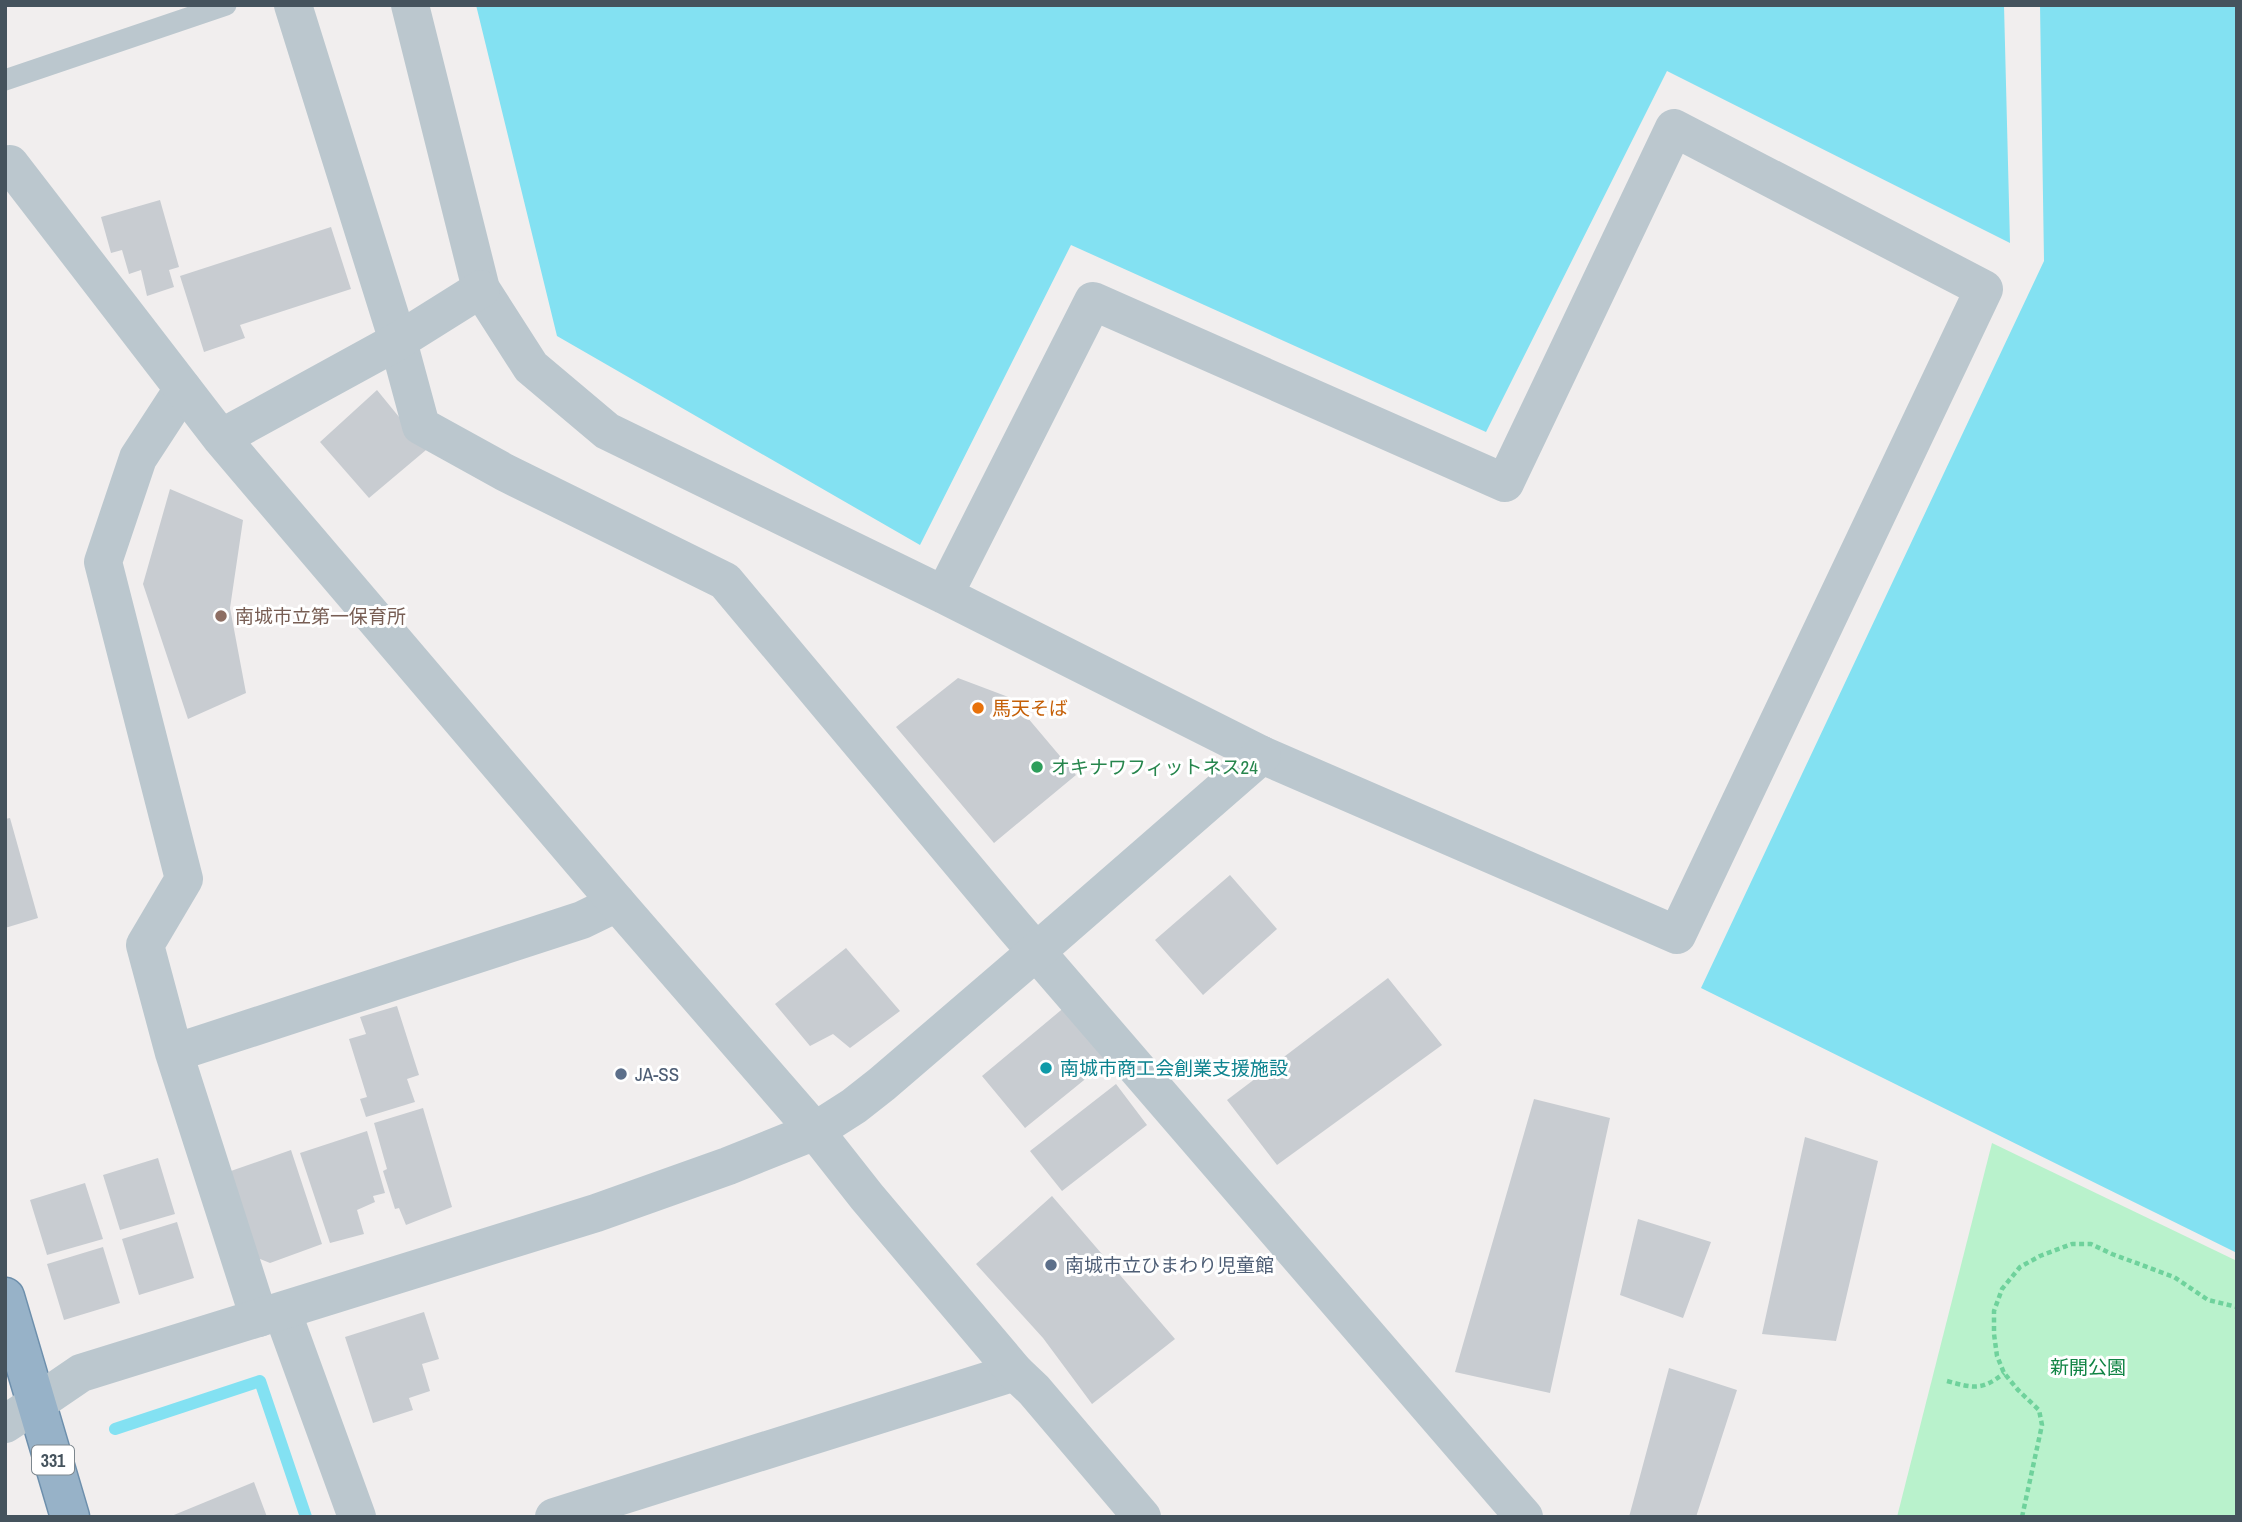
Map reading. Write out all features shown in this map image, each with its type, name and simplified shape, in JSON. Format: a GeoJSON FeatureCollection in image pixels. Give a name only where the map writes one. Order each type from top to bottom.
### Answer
{"type":"FeatureCollection","features":[{"type":"Feature","properties":{"kind":"highway","name":"331"},"geometry":{"type":"LineString","coordinates":[[5,1297],[70,1517]]}},
{"type":"Feature","properties":{"kind":"street"},"geometry":{"type":"LineString","coordinates":[[293,5],[398,341],[421,426],[504,472],[725,581],[1037,951],[1524,1517]]}},
{"type":"Feature","properties":{"kind":"street"},"geometry":{"type":"LineString","coordinates":[[410,5],[481,289],[531,367],[607,431],[944,595],[1262,755],[1677,935],[1984,289],[1674,128],[1505,484],[1093,302],[944,595]]}},
{"type":"Feature","properties":{"kind":"street"},"geometry":{"type":"LineString","coordinates":[[7,161],[221,438],[617,903],[816,1131],[867,1197],[1015,1373],[1034,1390],[1142,1517]]}},
{"type":"Feature","properties":{"kind":"street"},"geometry":{"type":"LineString","coordinates":[[221,438],[398,341],[481,289]]}},
{"type":"Feature","properties":{"kind":"street"},"geometry":{"type":"LineString","coordinates":[[183,389],[138,458],[103,562],[184,879],[145,945],[174,1053],[271,1314],[357,1517]]}},
{"type":"Feature","properties":{"kind":"street"},"geometry":{"type":"LineString","coordinates":[[5,1424],[81,1373],[596,1213],[816,1131],[854,1106],[1262,755]]}},
{"type":"Feature","properties":{"kind":"street"},"geometry":{"type":"LineString","coordinates":[[174,1053],[582,920],[617,903]]}},
{"type":"Feature","properties":{"kind":"street"},"geometry":{"type":"LineString","coordinates":[[554,1517],[1015,1373]]}},
{"type":"Feature","properties":{"kind":"lane"},"geometry":{"type":"LineString","coordinates":[[5,80],[226,5]]}},
{"type":"Feature","properties":{"kind":"path"},"geometry":{"type":"LineString","coordinates":[[2022,1517],[2042,1425],[2039,1410],[2004,1373],[1997,1356],[1994,1334],[1994,1311],[2003,1289],[2020,1267],[2072,1244],[2091,1244],[2174,1277],[2208,1300],[2237,1307]]}},
{"type":"Feature","properties":{"kind":"path"},"geometry":{"type":"LineString","coordinates":[[1947,1381],[1973,1388],[1992,1383],[2004,1373]]}},
{"type":"Feature","properties":{"kind":"green space","name":"新開公園"},"geometry":{"type":"Polygon","coordinates":[[[1992,1143],[2237,1261],[2237,1517],[1897,1517],[1992,1143]]]}},
{"type":"Feature","properties":{"kind":"water"},"geometry":{"type":"Polygon","coordinates":[[[476,5],[2004,5],[2010,243],[1667,71],[1486,432],[1071,245],[920,545],[557,336],[476,5]]]}},
{"type":"Feature","properties":{"kind":"water"},"geometry":{"type":"Polygon","coordinates":[[[2040,5],[2237,5],[2237,1253],[1701,988],[2044,261],[2040,5]]]}},
{"type":"Feature","properties":{"kind":"building"},"geometry":{"type":"Polygon","coordinates":[[[160,200],[179,267],[169,270],[174,287],[147,296],[141,270],[129,274],[122,250],[111,253],[101,217],[160,200]]]}},
{"type":"Feature","properties":{"kind":"building"},"geometry":{"type":"Polygon","coordinates":[[[331,227],[351,289],[240,325],[245,338],[204,352],[180,276],[331,227]]]}},
{"type":"Feature","properties":{"kind":"building"},"geometry":{"type":"Polygon","coordinates":[[[377,390],[426,450],[369,498],[320,442],[377,390]]]}},
{"type":"Feature","properties":{"kind":"building"},"geometry":{"type":"Polygon","coordinates":[[[170,489],[243,520],[230,608],[246,693],[188,719],[143,584],[170,489]]]}},
{"type":"Feature","properties":{"kind":"building"},"geometry":{"type":"Polygon","coordinates":[[[958,678],[1011,698],[1076,775],[994,843],[896,727],[958,678]]]}},
{"type":"Feature","properties":{"kind":"building"},"geometry":{"type":"Polygon","coordinates":[[[10,818],[38,918],[5,928],[5,819],[10,818]]]}},
{"type":"Feature","properties":{"kind":"building"},"geometry":{"type":"Polygon","coordinates":[[[1230,875],[1277,929],[1203,995],[1155,940],[1230,875]]]}},
{"type":"Feature","properties":{"kind":"building"},"geometry":{"type":"Polygon","coordinates":[[[846,948],[900,1011],[850,1048],[833,1034],[810,1046],[775,1004],[846,948]]]}},
{"type":"Feature","properties":{"kind":"building"},"geometry":{"type":"Polygon","coordinates":[[[1388,978],[1442,1045],[1277,1165],[1227,1100],[1388,978]]]}},
{"type":"Feature","properties":{"kind":"building"},"geometry":{"type":"Polygon","coordinates":[[[397,1006],[419,1075],[407,1079],[415,1102],[366,1117],[360,1099],[367,1097],[349,1039],[366,1034],[360,1017],[397,1006]]]}},
{"type":"Feature","properties":{"kind":"building","name":"南城市商工会創業支援施設"},"geometry":{"type":"Polygon","coordinates":[[[1066,1006],[1110,1059],[1025,1128],[982,1076],[1066,1006]]]}},
{"type":"Feature","properties":{"kind":"building"},"geometry":{"type":"Polygon","coordinates":[[[1116,1084],[1147,1125],[1062,1191],[1030,1151],[1116,1084]]]}},
{"type":"Feature","properties":{"kind":"building"},"geometry":{"type":"Polygon","coordinates":[[[1534,1099],[1610,1118],[1550,1393],[1455,1372],[1534,1099]]]}},
{"type":"Feature","properties":{"kind":"building"},"geometry":{"type":"Polygon","coordinates":[[[423,1108],[452,1207],[406,1225],[399,1208],[395,1209],[383,1171],[387,1169],[374,1123],[423,1108]]]}},
{"type":"Feature","properties":{"kind":"building"},"geometry":{"type":"Polygon","coordinates":[[[367,1131],[385,1193],[373,1196],[375,1202],[357,1210],[364,1234],[330,1243],[300,1153],[367,1131]]]}},
{"type":"Feature","properties":{"kind":"building"},"geometry":{"type":"Polygon","coordinates":[[[1805,1137],[1878,1161],[1836,1341],[1762,1334],[1805,1137]]]}},
{"type":"Feature","properties":{"kind":"building"},"geometry":{"type":"Polygon","coordinates":[[[291,1150],[322,1244],[270,1263],[253,1256],[228,1172],[291,1150]]]}},
{"type":"Feature","properties":{"kind":"building"},"geometry":{"type":"Polygon","coordinates":[[[158,1158],[175,1214],[120,1230],[103,1175],[158,1158]]]}},
{"type":"Feature","properties":{"kind":"building"},"geometry":{"type":"Polygon","coordinates":[[[85,1183],[103,1239],[47,1255],[30,1200],[85,1183]]]}},
{"type":"Feature","properties":{"kind":"building"},"geometry":{"type":"Polygon","coordinates":[[[1052,1196],[1175,1339],[1092,1404],[1043,1338],[976,1264],[1052,1196]]]}},
{"type":"Feature","properties":{"kind":"building"},"geometry":{"type":"Polygon","coordinates":[[[1638,1219],[1711,1242],[1683,1318],[1620,1295],[1638,1219]]]}},
{"type":"Feature","properties":{"kind":"building"},"geometry":{"type":"Polygon","coordinates":[[[177,1222],[194,1278],[139,1295],[122,1239],[177,1222]]]}},
{"type":"Feature","properties":{"kind":"building"},"geometry":{"type":"Polygon","coordinates":[[[103,1247],[120,1303],[64,1320],[47,1264],[103,1247]]]}},
{"type":"Feature","properties":{"kind":"building"},"geometry":{"type":"Polygon","coordinates":[[[424,1312],[439,1359],[422,1364],[430,1391],[409,1398],[413,1410],[373,1423],[345,1337],[424,1312]]]}},
{"type":"Feature","properties":{"kind":"building"},"geometry":{"type":"Polygon","coordinates":[[[1669,1368],[1737,1390],[1696,1517],[1629,1517],[1669,1368]]]}},
{"type":"Feature","properties":{"kind":"building"},"geometry":{"type":"Polygon","coordinates":[[[254,1482],[267,1517],[169,1517],[254,1482]]]}},
{"type":"Feature","properties":{"kind":"waterway"},"geometry":{"type":"LineString","coordinates":[[115,1429],[260,1381],[306,1517]]}},
{"type":"Feature","properties":{"kind":"place","name":"南城市立第一保育所"},"geometry":{"type":"Point","coordinates":[221,616]}},
{"type":"Feature","properties":{"kind":"place","name":"馬天そば"},"geometry":{"type":"Point","coordinates":[978,708]}},
{"type":"Feature","properties":{"kind":"place","name":"オキナワフィットネス24"},"geometry":{"type":"Point","coordinates":[1037,767]}},
{"type":"Feature","properties":{"kind":"place","name":"南城市商工会創業支援施設"},"geometry":{"type":"Point","coordinates":[1046,1068]}},
{"type":"Feature","properties":{"kind":"place","name":"JA-SS"},"geometry":{"type":"Point","coordinates":[621,1074]}},
{"type":"Feature","properties":{"kind":"place","name":"南城市立ひまわり児童館"},"geometry":{"type":"Point","coordinates":[1051,1265]}}]}
